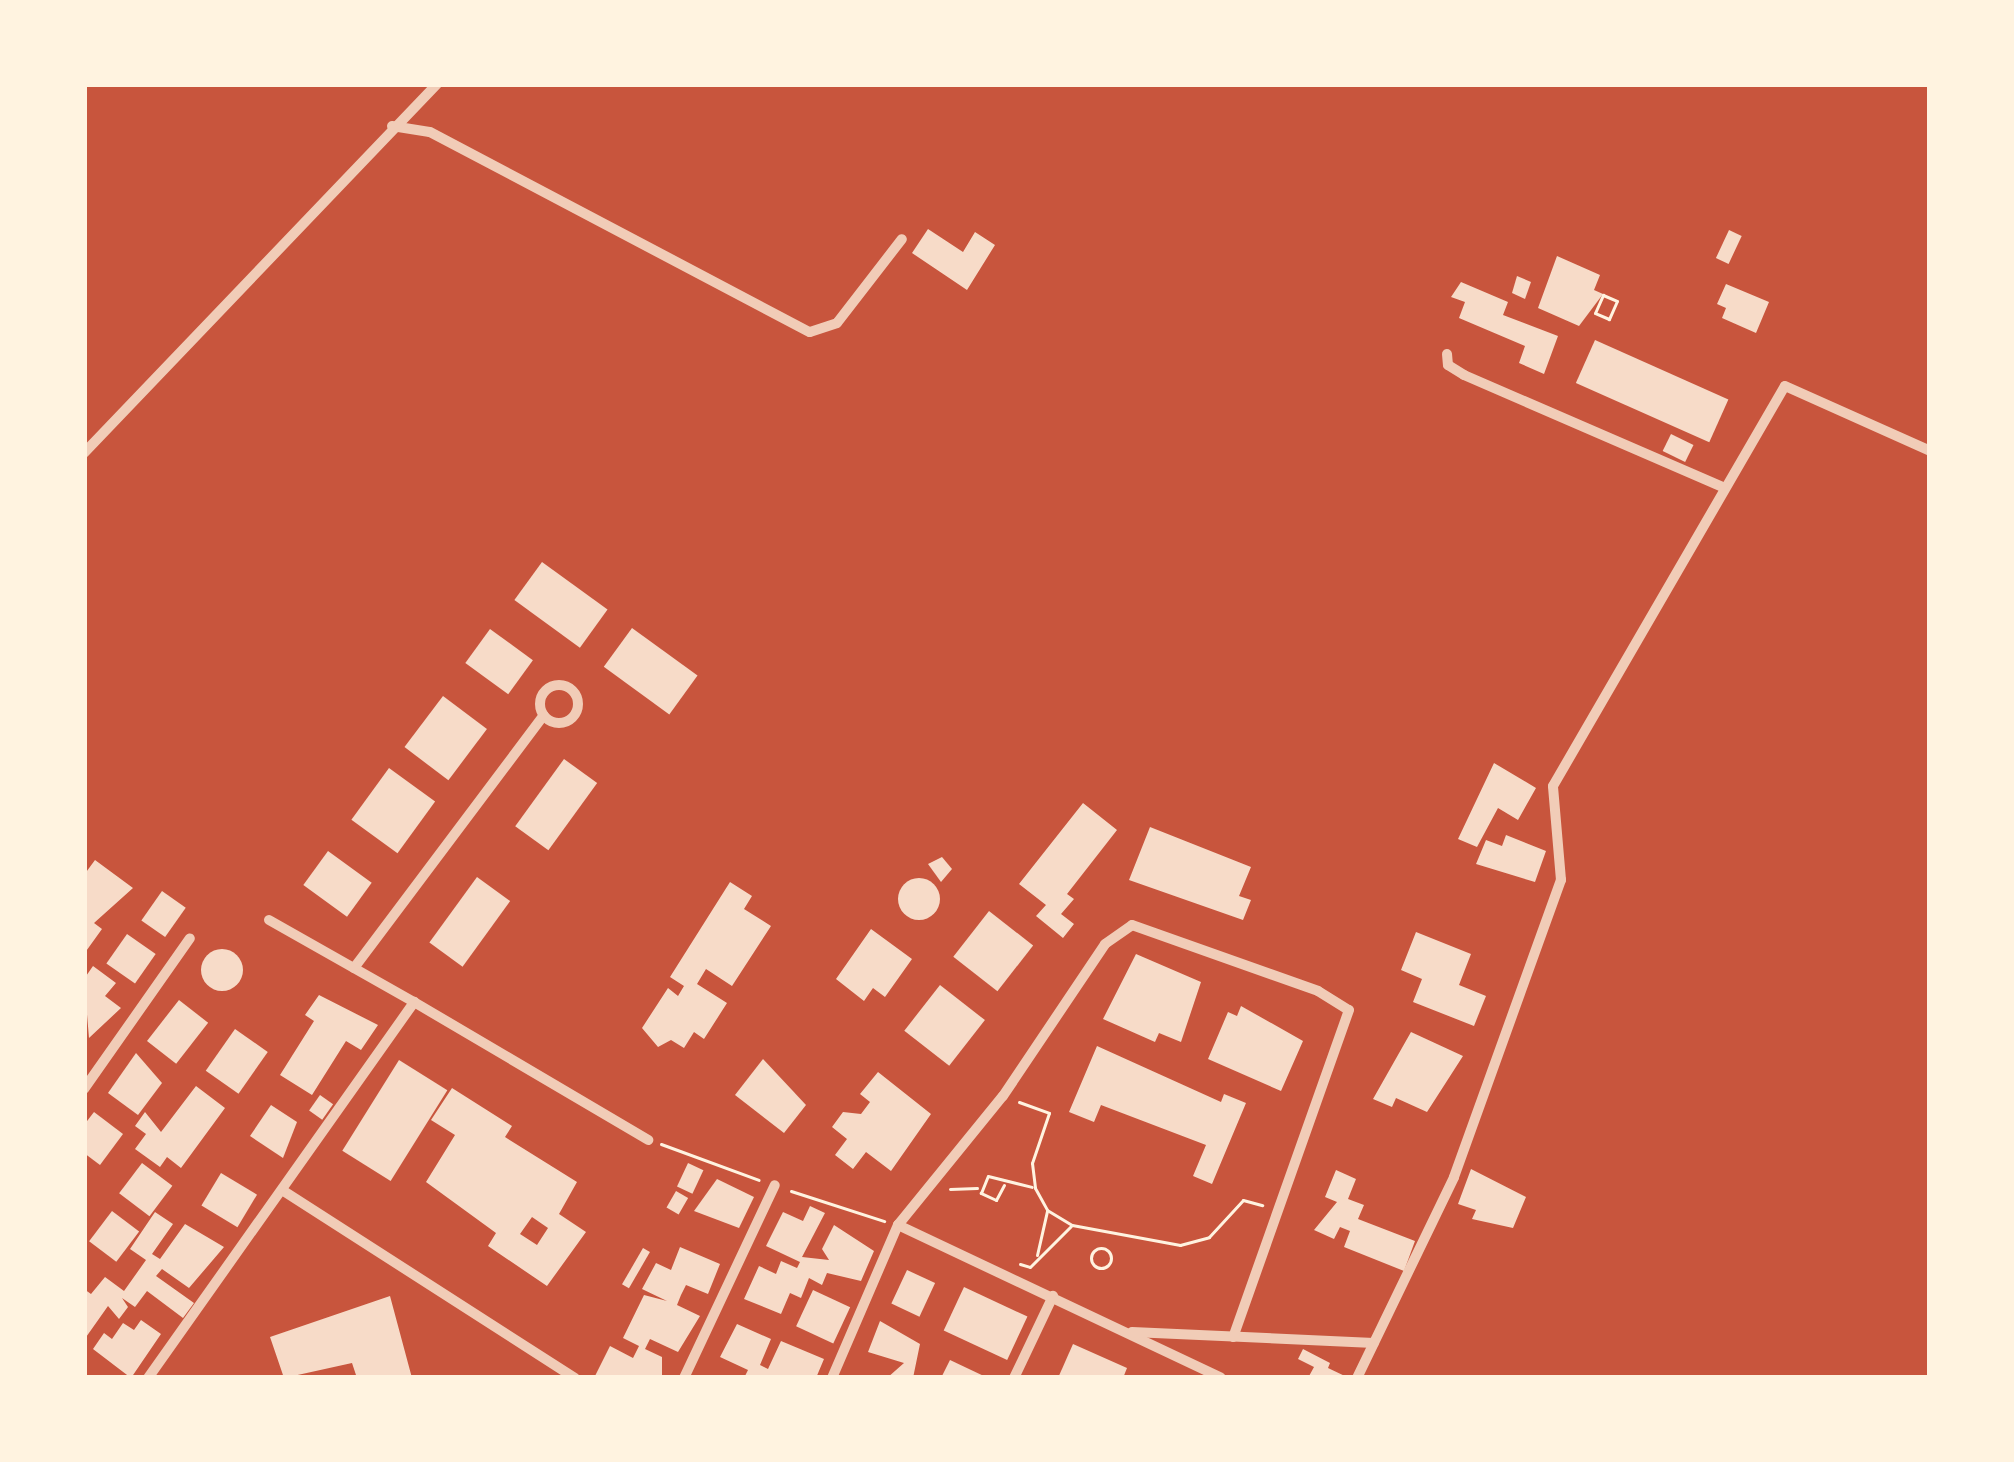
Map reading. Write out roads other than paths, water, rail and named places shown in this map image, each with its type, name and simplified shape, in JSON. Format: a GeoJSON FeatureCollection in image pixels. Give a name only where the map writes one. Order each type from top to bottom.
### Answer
{"type":"FeatureCollection","features":[{"type":"Feature","properties":{"kind":"street"},"geometry":{"type":"LineString","coordinates":[[84,453],[437,84]]}},
{"type":"Feature","properties":{"kind":"street"},"geometry":{"type":"LineString","coordinates":[[392,126],[430,132],[810,332],[837,322],[902,239]]}},
{"type":"Feature","properties":{"kind":"street"},"geometry":{"type":"LineString","coordinates":[[1447,354],[1448,365],[1464,375],[1725,488]]}},
{"type":"Feature","properties":{"kind":"street"},"geometry":{"type":"LineString","coordinates":[[1358,1378],[1454,1177],[1561,880],[1553,786],[1786,386],[1930,451]]}},
{"type":"Feature","properties":{"kind":"street"},"geometry":{"type":"LineString","coordinates":[[355,968],[544,715]]}},
{"type":"Feature","properties":{"kind":"street"},"geometry":{"type":"LineString","coordinates":[[269,920],[648,1140]]}},
{"type":"Feature","properties":{"kind":"street"},"geometry":{"type":"LineString","coordinates":[[832,1378],[898,1225],[1003,1096],[1121,927],[1145,926],[1318,991],[1349,1010],[1347,1032],[1233,1336]]}},
{"type":"Feature","properties":{"kind":"street"},"geometry":{"type":"LineString","coordinates":[[84,1089],[190,938]]}},
{"type":"Feature","properties":{"kind":"street"},"geometry":{"type":"LineString","coordinates":[[148,1378],[414,1002]]}},
{"type":"Feature","properties":{"kind":"street"},"geometry":{"type":"LineString","coordinates":[[684,1378],[775,1186]]}},
{"type":"Feature","properties":{"kind":"street"},"geometry":{"type":"LineString","coordinates":[[282,1190],[574,1378]]}},
{"type":"Feature","properties":{"kind":"street"},"geometry":{"type":"LineString","coordinates":[[898,1225],[1220,1378]]}},
{"type":"Feature","properties":{"kind":"street"},"geometry":{"type":"LineString","coordinates":[[1014,1378],[1053,1296]]}},
{"type":"Feature","properties":{"kind":"street"},"geometry":{"type":"LineString","coordinates":[[1127,1331],[1374,1343]]}}]}
